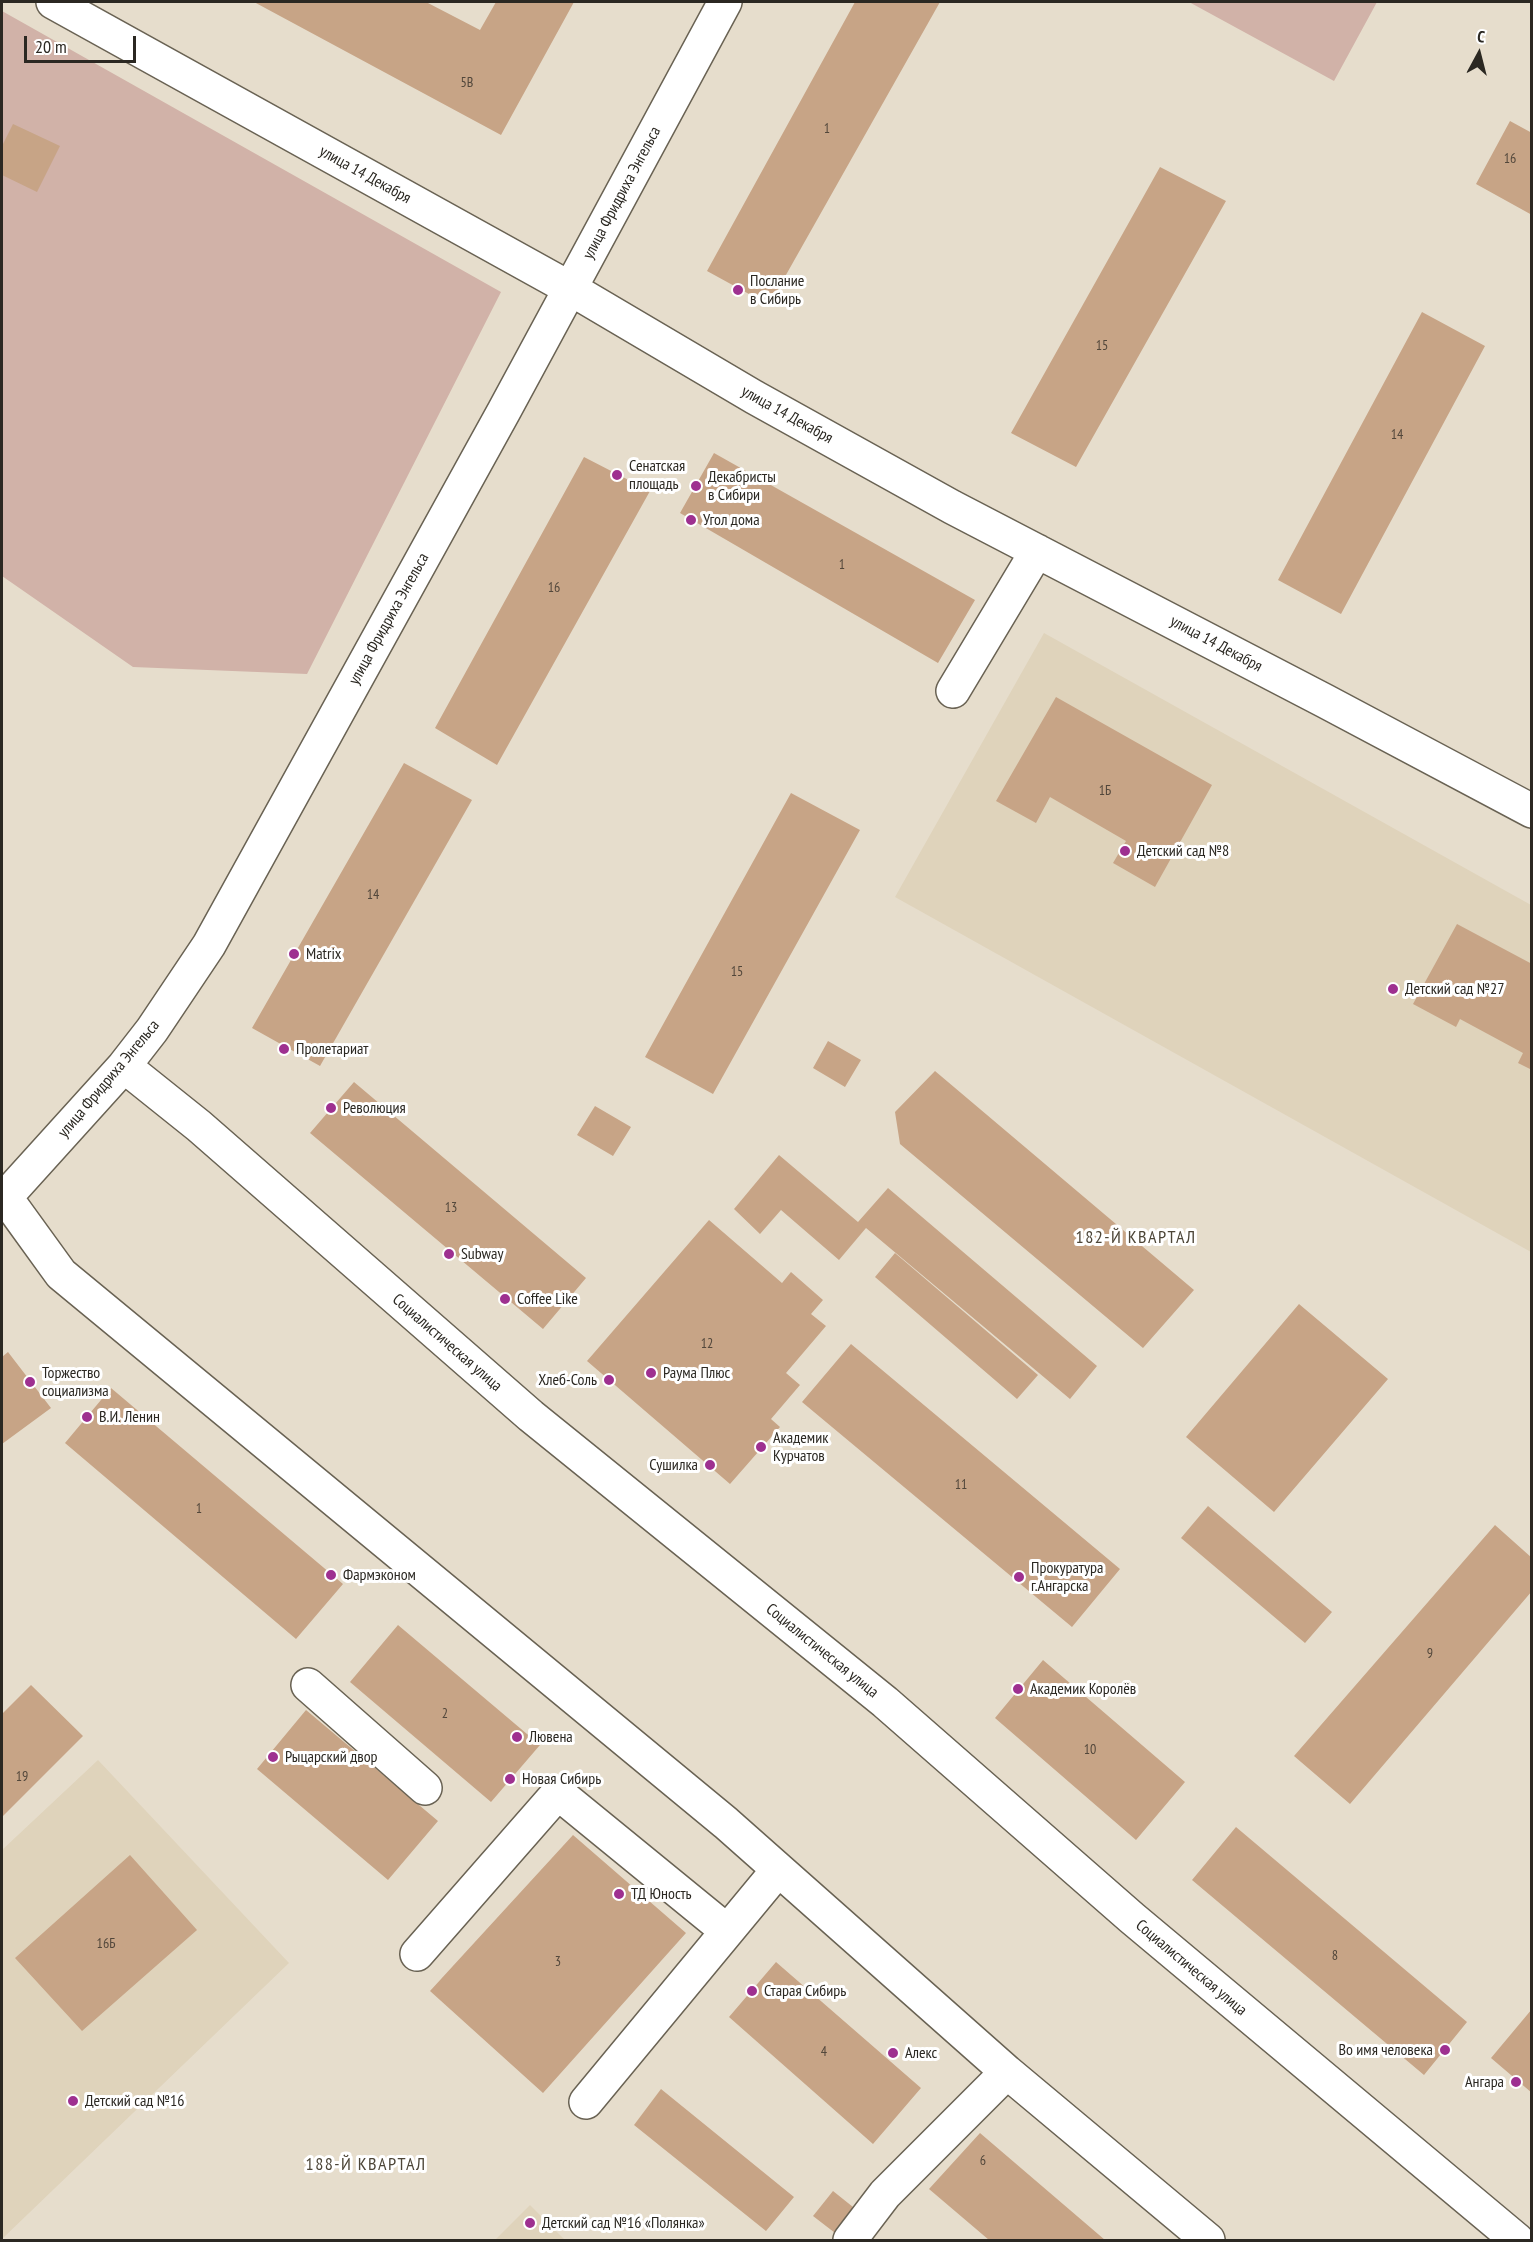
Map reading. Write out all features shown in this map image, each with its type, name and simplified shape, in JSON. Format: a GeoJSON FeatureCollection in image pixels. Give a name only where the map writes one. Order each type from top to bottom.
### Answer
{"type":"FeatureCollection","features":[{"type":"Feature","properties":{"kind":"street","name":"улица 14 Декабря"},"geometry":{"type":"LineString","coordinates":[[53,2],[571,289],[754,397],[941,501],[1532,811]]}},
{"type":"Feature","properties":{"kind":"street","name":"улица Фридриха Энгельса"},"geometry":{"type":"LineString","coordinates":[[4,1200],[124,1066],[152,1030],[209,945],[571,289],[725,2]]}},
{"type":"Feature","properties":{"kind":"street"},"geometry":{"type":"LineString","coordinates":[[952,691],[1037,551]]}},
{"type":"Feature","properties":{"kind":"street","name":"Социалистическая улица"},"geometry":{"type":"LineString","coordinates":[[124,1066],[199,1126],[531,1416],[885,1702],[1132,1918],[1517,2241]]}},
{"type":"Feature","properties":{"kind":"street"},"geometry":{"type":"LineString","coordinates":[[4,1200],[61,1274],[726,1823],[1007,2072],[1208,2241]]}},
{"type":"Feature","properties":{"kind":"street"},"geometry":{"type":"LineString","coordinates":[[308,1685],[425,1788]]}},
{"type":"Feature","properties":{"kind":"street"},"geometry":{"type":"LineString","coordinates":[[417,1954],[558,1794],[727,1931]]}},
{"type":"Feature","properties":{"kind":"street"},"geometry":{"type":"LineString","coordinates":[[586,2102],[778,1870]]}},
{"type":"Feature","properties":{"kind":"street"},"geometry":{"type":"LineString","coordinates":[[850,2241],[885,2194],[1007,2072]]}},
{"type":"Feature","properties":{"kind":"shaded area"},"geometry":{"type":"Polygon","coordinates":[[[1189,2],[1377,2],[1334,81],[1189,2]]]}},
{"type":"Feature","properties":{"kind":"shaded area"},"geometry":{"type":"Polygon","coordinates":[[[2,11],[501,292],[307,674],[133,667],[2,576],[2,11]]]}},
{"type":"Feature","properties":{"kind":"shaded area"},"geometry":{"type":"Polygon","coordinates":[[[1044,633],[1531,905],[1531,1252],[895,897],[1044,633]]]}},
{"type":"Feature","properties":{"kind":"shaded area","name":"Детский сад №16"},"geometry":{"type":"Polygon","coordinates":[[[98,1760],[289,1963],[2,2239],[2,1850],[98,1760]]]}},
{"type":"Feature","properties":{"kind":"shaded area","name":"Детский сад №16 «Полянка»"},"geometry":{"type":"Polygon","coordinates":[[[530,2205],[565,2240],[495,2240],[530,2205]]]}},
{"type":"Feature","properties":{"kind":"building"},"geometry":{"type":"Polygon","coordinates":[[[254,2],[426,2],[480,30],[496,2],[574,2],[501,135],[254,2]]]}},
{"type":"Feature","properties":{"kind":"building"},"geometry":{"type":"Polygon","coordinates":[[[855,2],[940,2],[769,305],[707,271],[855,2]]]}},
{"type":"Feature","properties":{"kind":"building"},"geometry":{"type":"Polygon","coordinates":[[[1510,121],[1532,133],[1532,215],[1476,184],[1510,121]]]}},
{"type":"Feature","properties":{"kind":"building"},"geometry":{"type":"Polygon","coordinates":[[[13,124],[60,146],[37,192],[2,175],[2,146],[13,124]]]}},
{"type":"Feature","properties":{"kind":"building"},"geometry":{"type":"Polygon","coordinates":[[[1160,167],[1226,201],[1076,467],[1011,433],[1160,167]]]}},
{"type":"Feature","properties":{"kind":"building"},"geometry":{"type":"Polygon","coordinates":[[[1422,312],[1485,346],[1341,614],[1278,580],[1422,312]]]}},
{"type":"Feature","properties":{"kind":"building"},"geometry":{"type":"Polygon","coordinates":[[[714,453],[975,600],[938,663],[680,513],[714,453]]]}},
{"type":"Feature","properties":{"kind":"building"},"geometry":{"type":"Polygon","coordinates":[[[584,457],[650,491],[497,765],[435,728],[584,457]]]}},
{"type":"Feature","properties":{"kind":"building"},"geometry":{"type":"Polygon","coordinates":[[[1056,697],[1212,785],[1155,887],[1113,863],[1126,841],[1050,797],[1036,823],[996,801],[1056,697]]]}},
{"type":"Feature","properties":{"kind":"building"},"geometry":{"type":"Polygon","coordinates":[[[404,763],[472,800],[320,1066],[252,1028],[404,763]]]}},
{"type":"Feature","properties":{"kind":"building"},"geometry":{"type":"Polygon","coordinates":[[[791,793],[860,830],[713,1094],[645,1057],[791,793]]]}},
{"type":"Feature","properties":{"kind":"building"},"geometry":{"type":"Polygon","coordinates":[[[1457,924],[1532,964],[1532,1070],[1518,1063],[1523,1053],[1460,1019],[1456,1027],[1413,1004],[1457,924]]]}},
{"type":"Feature","properties":{"kind":"building"},"geometry":{"type":"Polygon","coordinates":[[[828,1041],[861,1060],[845,1087],[813,1068],[828,1041]]]}},
{"type":"Feature","properties":{"kind":"building"},"geometry":{"type":"Polygon","coordinates":[[[935,1071],[1194,1290],[1143,1348],[900,1144],[895,1112],[935,1071]]]}},
{"type":"Feature","properties":{"kind":"building"},"geometry":{"type":"Polygon","coordinates":[[[354,1082],[586,1278],[543,1329],[310,1133],[354,1082]]]}},
{"type":"Feature","properties":{"kind":"building"},"geometry":{"type":"Polygon","coordinates":[[[595,1106],[631,1127],[613,1156],[577,1135],[595,1106]]]}},
{"type":"Feature","properties":{"kind":"building"},"geometry":{"type":"Polygon","coordinates":[[[779,1155],[858,1222],[888,1188],[1097,1366],[1070,1399],[866,1228],[839,1260],[781,1210],[760,1234],[734,1209],[779,1155]]]}},
{"type":"Feature","properties":{"kind":"building"},"geometry":{"type":"Polygon","coordinates":[[[709,1220],[782,1283],[791,1272],[823,1300],[811,1314],[826,1326],[786,1373],[800,1385],[771,1419],[780,1427],[730,1484],[587,1361],[709,1220]]]}},
{"type":"Feature","properties":{"kind":"building"},"geometry":{"type":"Polygon","coordinates":[[[895,1253],[1038,1375],[1017,1399],[875,1277],[895,1253]]]}},
{"type":"Feature","properties":{"kind":"building"},"geometry":{"type":"Polygon","coordinates":[[[1299,1304],[1388,1379],[1274,1512],[1186,1437],[1299,1304]]]}},
{"type":"Feature","properties":{"kind":"building"},"geometry":{"type":"Polygon","coordinates":[[[851,1344],[1120,1569],[1072,1627],[802,1402],[851,1344]]]}},
{"type":"Feature","properties":{"kind":"building"},"geometry":{"type":"Polygon","coordinates":[[[8,1352],[51,1408],[2,1444],[2,1357],[8,1352]]]}},
{"type":"Feature","properties":{"kind":"building"},"geometry":{"type":"Polygon","coordinates":[[[111,1388],[343,1584],[296,1639],[65,1443],[111,1388]]]}},
{"type":"Feature","properties":{"kind":"building"},"geometry":{"type":"Polygon","coordinates":[[[1208,1506],[1332,1612],[1305,1643],[1181,1538],[1208,1506]]]}},
{"type":"Feature","properties":{"kind":"building"},"geometry":{"type":"Polygon","coordinates":[[[1495,1525],[1532,1558],[1532,1591],[1350,1804],[1294,1756],[1495,1525]]]}},
{"type":"Feature","properties":{"kind":"building"},"geometry":{"type":"Polygon","coordinates":[[[398,1625],[540,1745],[491,1802],[350,1682],[398,1625]]]}},
{"type":"Feature","properties":{"kind":"building"},"geometry":{"type":"Polygon","coordinates":[[[1043,1660],[1185,1782],[1136,1840],[995,1718],[1043,1660]]]}},
{"type":"Feature","properties":{"kind":"building"},"geometry":{"type":"Polygon","coordinates":[[[31,1685],[83,1736],[2,1817],[2,1714],[31,1685]]]}},
{"type":"Feature","properties":{"kind":"building"},"geometry":{"type":"Polygon","coordinates":[[[306,1710],[438,1821],[388,1880],[257,1769],[306,1710]]]}},
{"type":"Feature","properties":{"kind":"building"},"geometry":{"type":"Polygon","coordinates":[[[1236,1827],[1467,2022],[1424,2075],[1192,1880],[1236,1827]]]}},
{"type":"Feature","properties":{"kind":"building"},"geometry":{"type":"Polygon","coordinates":[[[573,1835],[686,1933],[543,2093],[430,1991],[573,1835]]]}},
{"type":"Feature","properties":{"kind":"building"},"geometry":{"type":"Polygon","coordinates":[[[130,1855],[197,1930],[82,2031],[15,1958],[130,1855]]]}},
{"type":"Feature","properties":{"kind":"building"},"geometry":{"type":"Polygon","coordinates":[[[776,1962],[921,2088],[873,2144],[729,2017],[776,1962]]]}},
{"type":"Feature","properties":{"kind":"building"},"geometry":{"type":"Polygon","coordinates":[[[1532,2009],[1532,2093],[1491,2058],[1532,2009]]]}},
{"type":"Feature","properties":{"kind":"building"},"geometry":{"type":"Polygon","coordinates":[[[661,2089],[794,2197],[766,2231],[634,2125],[661,2089]]]}},
{"type":"Feature","properties":{"kind":"building"},"geometry":{"type":"Polygon","coordinates":[[[980,2133],[1105,2240],[989,2240],[929,2189],[980,2133]]]}},
{"type":"Feature","properties":{"kind":"building"},"geometry":{"type":"Polygon","coordinates":[[[833,2191],[858,2211],[839,2236],[813,2216],[833,2191]]]}},
{"type":"Feature","properties":{"kind":"place","name":"Послание в Сибирь"},"geometry":{"type":"Point","coordinates":[738,290]}},
{"type":"Feature","properties":{"kind":"place","name":"Сенатская площадь"},"geometry":{"type":"Point","coordinates":[617,475]}},
{"type":"Feature","properties":{"kind":"place","name":"Декабристы в Сибири"},"geometry":{"type":"Point","coordinates":[696,486]}},
{"type":"Feature","properties":{"kind":"place","name":"Угол дома"},"geometry":{"type":"Point","coordinates":[691,520]}},
{"type":"Feature","properties":{"kind":"place","name":"Детский сад №8"},"geometry":{"type":"Point","coordinates":[1125,851]}},
{"type":"Feature","properties":{"kind":"place","name":"Matrix"},"geometry":{"type":"Point","coordinates":[294,954]}},
{"type":"Feature","properties":{"kind":"place","name":"Детский сад №27"},"geometry":{"type":"Point","coordinates":[1393,989]}},
{"type":"Feature","properties":{"kind":"place","name":"Пролетариат"},"geometry":{"type":"Point","coordinates":[284,1049]}},
{"type":"Feature","properties":{"kind":"place","name":"Революция"},"geometry":{"type":"Point","coordinates":[331,1108]}},
{"type":"Feature","properties":{"kind":"place","name":"Subway"},"geometry":{"type":"Point","coordinates":[449,1254]}},
{"type":"Feature","properties":{"kind":"place","name":"Coffee Like"},"geometry":{"type":"Point","coordinates":[505,1299]}},
{"type":"Feature","properties":{"kind":"place","name":"Раума Плюс"},"geometry":{"type":"Point","coordinates":[651,1373]}},
{"type":"Feature","properties":{"kind":"place","name":"Хлеб-Соль"},"geometry":{"type":"Point","coordinates":[609,1380]}},
{"type":"Feature","properties":{"kind":"place","name":"Торжество социализма"},"geometry":{"type":"Point","coordinates":[30,1382]}},
{"type":"Feature","properties":{"kind":"place","name":"В.И. Ленин"},"geometry":{"type":"Point","coordinates":[87,1417]}},
{"type":"Feature","properties":{"kind":"place","name":"Академик Курчатов"},"geometry":{"type":"Point","coordinates":[761,1447]}},
{"type":"Feature","properties":{"kind":"place","name":"Сушилка"},"geometry":{"type":"Point","coordinates":[710,1465]}},
{"type":"Feature","properties":{"kind":"place","name":"Фармэконом"},"geometry":{"type":"Point","coordinates":[331,1575]}},
{"type":"Feature","properties":{"kind":"place","name":"Прокуратура г.Ангарска"},"geometry":{"type":"Point","coordinates":[1019,1577]}},
{"type":"Feature","properties":{"kind":"place","name":"Академик Королёв"},"geometry":{"type":"Point","coordinates":[1018,1689]}},
{"type":"Feature","properties":{"kind":"place","name":"Лювена"},"geometry":{"type":"Point","coordinates":[517,1737]}},
{"type":"Feature","properties":{"kind":"place","name":"Рыцарский двор"},"geometry":{"type":"Point","coordinates":[273,1757]}},
{"type":"Feature","properties":{"kind":"place","name":"Новая Сибирь"},"geometry":{"type":"Point","coordinates":[510,1779]}},
{"type":"Feature","properties":{"kind":"place","name":"ТД Юность"},"geometry":{"type":"Point","coordinates":[619,1894]}},
{"type":"Feature","properties":{"kind":"place","name":"Старая Сибирь"},"geometry":{"type":"Point","coordinates":[752,1991]}},
{"type":"Feature","properties":{"kind":"place","name":"Во имя человека"},"geometry":{"type":"Point","coordinates":[1445,2050]}},
{"type":"Feature","properties":{"kind":"place","name":"Алекс"},"geometry":{"type":"Point","coordinates":[893,2053]}},
{"type":"Feature","properties":{"kind":"place","name":"Ангара"},"geometry":{"type":"Point","coordinates":[1516,2082]}},
{"type":"Feature","properties":{"kind":"place","name":"Детский сад №16"},"geometry":{"type":"Point","coordinates":[73,2101]}},
{"type":"Feature","properties":{"kind":"place","name":"Детский сад №16 «Полянка»"},"geometry":{"type":"Point","coordinates":[530,2223]}},
{"type":"Feature","properties":{"kind":"district","name":"182-Й КВАРТАЛ"},"geometry":{"type":"Point","coordinates":[1136,1238]}},
{"type":"Feature","properties":{"kind":"district","name":"188-Й КВАРТАЛ"},"geometry":{"type":"Point","coordinates":[366,2165]}}]}
